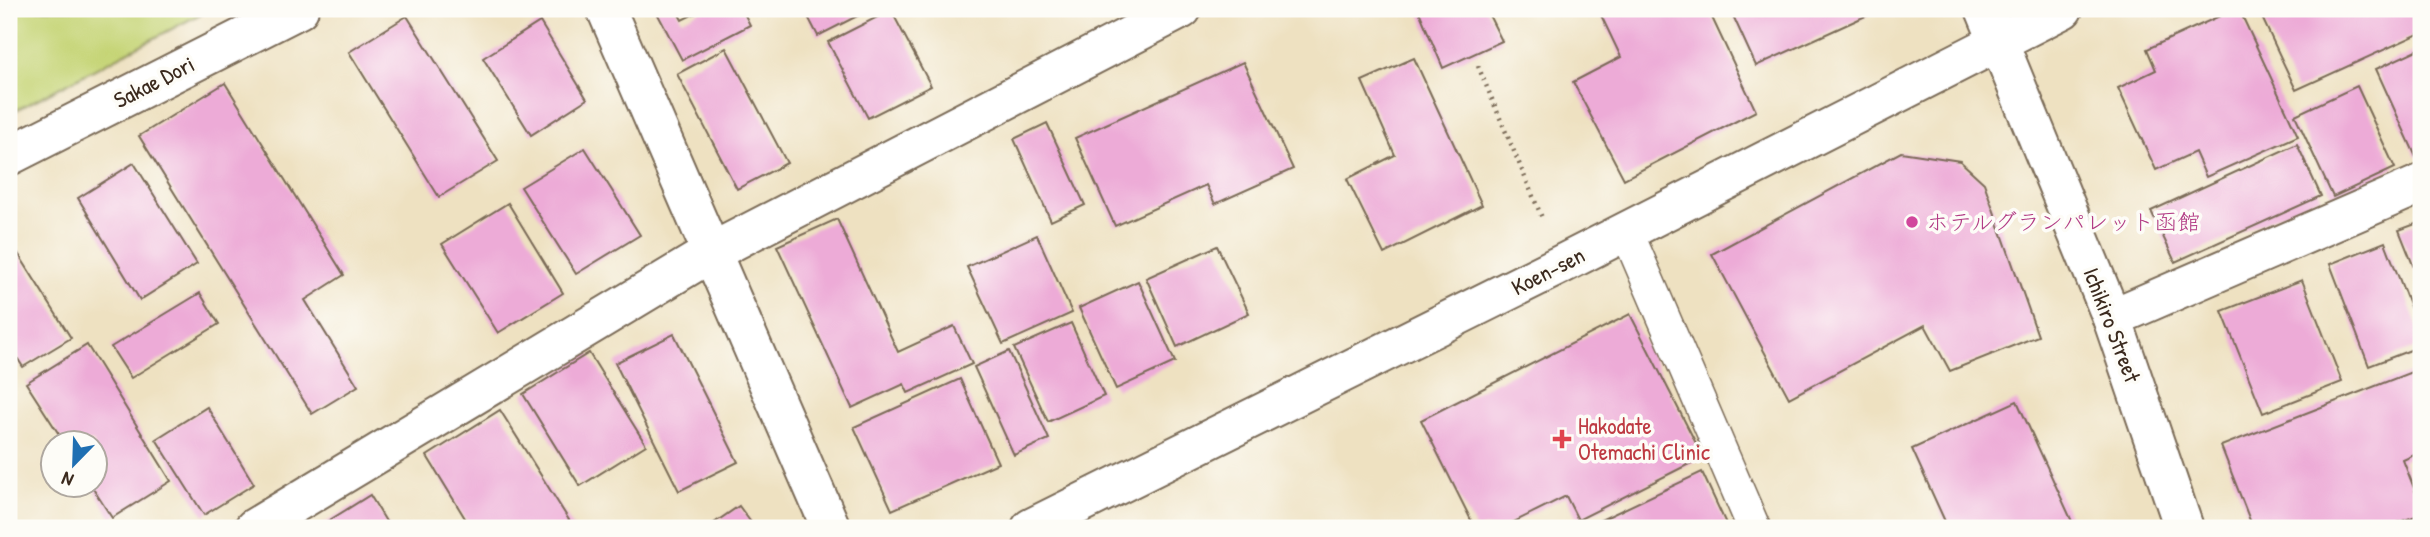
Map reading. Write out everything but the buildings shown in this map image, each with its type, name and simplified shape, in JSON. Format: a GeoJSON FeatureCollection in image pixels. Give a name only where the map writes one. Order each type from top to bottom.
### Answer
{"type":"FeatureCollection","features":[{"type":"Feature","properties":{"kind":"street","name":"Sakae Dori"},"geometry":{"type":"LineString","coordinates":[[9,156],[299,9]]}},
{"type":"Feature","properties":{"kind":"street"},"geometry":{"type":"LineString","coordinates":[[606,9],[831,528]]}},
{"type":"Feature","properties":{"kind":"street"},"geometry":{"type":"LineString","coordinates":[[254,528],[712,252],[1182,9]]}},
{"type":"Feature","properties":{"kind":"street","name":"Koen-sen"},"geometry":{"type":"LineString","coordinates":[[1031,528],[1562,264],[1991,26],[2063,9]]}},
{"type":"Feature","properties":{"kind":"street","name":"Ichikiro Street"},"geometry":{"type":"LineString","coordinates":[[1991,26],[2112,318],[2184,528]]}},
{"type":"Feature","properties":{"kind":"street"},"geometry":{"type":"LineString","coordinates":[[2112,318],[2421,184]]}},
{"type":"Feature","properties":{"kind":"lane"},"geometry":{"type":"LineString","coordinates":[[1626,230],[1754,528]]}},
{"type":"Feature","properties":{"kind":"path"},"geometry":{"type":"LineString","coordinates":[[1478,66],[1562,264]]}},
{"type":"Feature","properties":{"kind":"green space"},"geometry":{"type":"Polygon","coordinates":[[[9,9],[210,9],[9,114],[9,9]]]}},
{"type":"Feature","properties":{"kind":"place","name":"ホテルグランパレット函館"},"geometry":{"type":"Point","coordinates":[1912,222]}},
{"type":"Feature","properties":{"kind":"place","name":"Hakodate Otemachi Clinic"},"geometry":{"type":"Point","coordinates":[1562,439]}}]}
